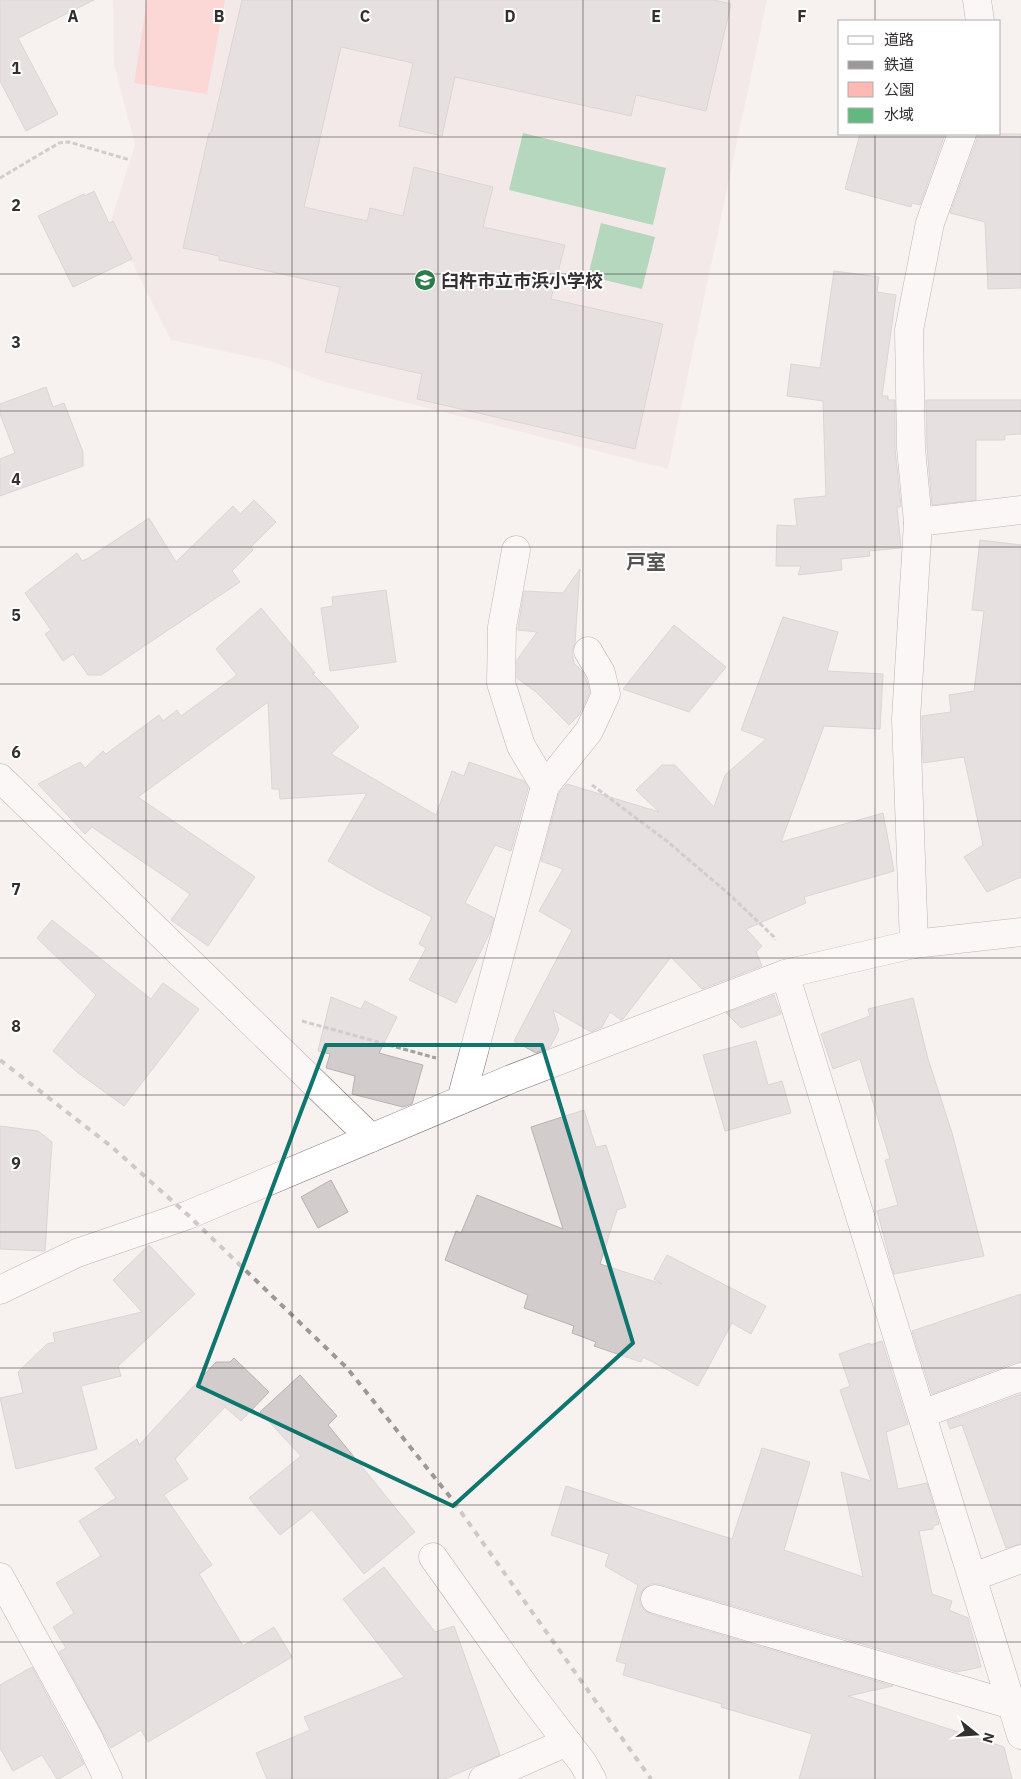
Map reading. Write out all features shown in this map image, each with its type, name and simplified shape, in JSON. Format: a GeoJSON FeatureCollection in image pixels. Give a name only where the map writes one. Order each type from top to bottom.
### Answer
{"type":"FeatureCollection","features":[{"type":"Feature","properties":{"kind":"street"},"geometry":{"type":"LineString","coordinates":[[977,0],[980,20]]}},
{"type":"Feature","properties":{"kind":"street"},"geometry":{"type":"LineString","coordinates":[[914,944],[906,719],[918,522],[911,448],[909,330],[930,223],[962,135]]}},
{"type":"Feature","properties":{"kind":"street"},"geometry":{"type":"LineString","coordinates":[[918,522],[1021,510]]}},
{"type":"Feature","properties":{"kind":"street"},"geometry":{"type":"LineString","coordinates":[[516,550],[502,627],[501,683],[521,746],[545,786]]}},
{"type":"Feature","properties":{"kind":"street"},"geometry":{"type":"LineString","coordinates":[[461,1100],[545,786],[589,731],[606,694],[601,673],[588,651]]}},
{"type":"Feature","properties":{"kind":"street"},"geometry":{"type":"LineString","coordinates":[[0,778],[371,1138]]}},
{"type":"Feature","properties":{"kind":"street"},"geometry":{"type":"LineString","coordinates":[[0,1290],[78,1253],[188,1215],[512,1079],[785,974],[914,944],[1021,932]]}},
{"type":"Feature","properties":{"kind":"street"},"geometry":{"type":"LineString","coordinates":[[785,974],[1021,1735]]}},
{"type":"Feature","properties":{"kind":"street"},"geometry":{"type":"LineString","coordinates":[[922,1414],[1021,1377]]}},
{"type":"Feature","properties":{"kind":"street"},"geometry":{"type":"LineString","coordinates":[[433,1557],[592,1779]]}},
{"type":"Feature","properties":{"kind":"street"},"geometry":{"type":"LineString","coordinates":[[972,1577],[1021,1559]]}},
{"type":"Feature","properties":{"kind":"street"},"geometry":{"type":"LineString","coordinates":[[0,1577],[88,1737],[108,1779]]}},
{"type":"Feature","properties":{"kind":"street"},"geometry":{"type":"LineString","coordinates":[[655,1599],[1012,1705]]}},
{"type":"Feature","properties":{"kind":"street"},"geometry":{"type":"LineString","coordinates":[[483,1779],[567,1742]]}},
{"type":"Feature","properties":{"kind":"path"},"geometry":{"type":"LineString","coordinates":[[0,170],[1,177],[59,143],[70,142],[130,160]]}},
{"type":"Feature","properties":{"kind":"path"},"geometry":{"type":"LineString","coordinates":[[562,763],[668,842],[730,895],[774,937],[785,974]]}},
{"type":"Feature","properties":{"kind":"path"},"geometry":{"type":"LineString","coordinates":[[293,1018],[470,1067]]}},
{"type":"Feature","properties":{"kind":"highlighted area"},"geometry":{"type":"Polygon","coordinates":[[[326,1045],[542,1045],[633,1343],[453,1506],[198,1386],[326,1045]]]}},
{"type":"Feature","properties":{"kind":"shaded area","name":"臼杵市立市浜小学校"},"geometry":{"type":"Polygon","coordinates":[[[113,0],[767,0],[668,469],[325,382],[270,361],[171,340],[111,220],[135,145],[114,64],[113,0]]]}},
{"type":"Feature","properties":{"kind":"green space"},"geometry":{"type":"Polygon","coordinates":[[[147,0],[225,0],[207,94],[134,83],[147,0]]]}},
{"type":"Feature","properties":{"kind":"water"},"geometry":{"type":"Polygon","coordinates":[[[523,133],[666,168],[653,225],[509,190],[523,133]]]}},
{"type":"Feature","properties":{"kind":"water"},"geometry":{"type":"Polygon","coordinates":[[[601,223],[655,237],[642,289],[588,276],[601,223]]]}},
{"type":"Feature","properties":{"kind":"building"},"geometry":{"type":"Polygon","coordinates":[[[0,0],[94,0],[18,38],[58,114],[26,131],[0,81],[0,0]]]}},
{"type":"Feature","properties":{"kind":"building"},"geometry":{"type":"Polygon","coordinates":[[[242,0],[714,0],[731,4],[706,111],[636,95],[631,116],[455,77],[442,136],[399,126],[413,63],[341,47],[304,207],[367,221],[370,208],[403,216],[414,167],[493,187],[483,227],[565,245],[551,299],[663,324],[635,449],[417,399],[422,374],[325,352],[340,287],[219,260],[219,256],[183,248],[242,0]]]}},
{"type":"Feature","properties":{"kind":"building"},"geometry":{"type":"Polygon","coordinates":[[[1021,134],[1021,288],[988,289],[985,222],[950,213],[977,135],[1021,134]]]}},
{"type":"Feature","properties":{"kind":"building"},"geometry":{"type":"Polygon","coordinates":[[[860,135],[945,135],[920,205],[912,203],[911,207],[845,189],[860,135]]]}},
{"type":"Feature","properties":{"kind":"building"},"geometry":{"type":"Polygon","coordinates":[[[94,191],[109,223],[113,221],[132,259],[73,287],[38,216],[94,191]]]}},
{"type":"Feature","properties":{"kind":"building"},"geometry":{"type":"Polygon","coordinates":[[[834,271],[879,277],[877,292],[896,295],[882,396],[888,396],[888,400],[895,400],[895,449],[901,507],[897,507],[901,548],[869,551],[870,556],[841,559],[842,570],[798,575],[801,566],[776,566],[777,525],[797,526],[794,499],[826,496],[823,401],[787,396],[791,364],[820,368],[834,271]]]}},
{"type":"Feature","properties":{"kind":"building"},"geometry":{"type":"Polygon","coordinates":[[[46,387],[53,407],[64,403],[83,452],[83,466],[0,496],[0,459],[15,453],[0,414],[0,404],[46,387]]]}},
{"type":"Feature","properties":{"kind":"building"},"geometry":{"type":"Polygon","coordinates":[[[926,400],[1021,400],[1021,434],[1005,435],[1005,440],[976,440],[976,500],[932,505],[927,447],[926,400]]]}},
{"type":"Feature","properties":{"kind":"building"},"geometry":{"type":"Polygon","coordinates":[[[254,500],[276,522],[251,547],[253,550],[232,571],[240,582],[101,675],[88,675],[73,654],[63,661],[45,634],[51,630],[25,593],[77,553],[82,561],[87,559],[149,518],[176,562],[233,506],[240,514],[254,500]]]}},
{"type":"Feature","properties":{"kind":"building"},"geometry":{"type":"Polygon","coordinates":[[[980,540],[1021,545],[1021,877],[987,892],[964,857],[983,845],[964,757],[923,763],[922,719],[922,716],[951,712],[949,695],[974,691],[984,611],[972,610],[980,540]]]}},
{"type":"Feature","properties":{"kind":"building"},"geometry":{"type":"Polygon","coordinates":[[[580,569],[575,643],[572,652],[574,663],[582,671],[590,692],[579,715],[569,725],[536,692],[517,678],[517,660],[537,632],[518,629],[524,591],[563,593],[580,569]]]}},
{"type":"Feature","properties":{"kind":"building"},"geometry":{"type":"Polygon","coordinates":[[[386,590],[396,662],[330,671],[321,608],[333,606],[332,597],[386,590]]]}},
{"type":"Feature","properties":{"kind":"building"},"geometry":{"type":"Polygon","coordinates":[[[261,608],[315,673],[312,673],[330,691],[359,727],[331,754],[436,815],[452,771],[464,776],[469,762],[524,781],[528,788],[511,851],[495,845],[465,903],[494,918],[490,932],[456,1003],[409,980],[426,948],[419,944],[432,917],[328,861],[367,793],[280,799],[279,789],[272,789],[268,702],[138,797],[255,877],[208,946],[171,920],[190,894],[92,827],[85,834],[38,784],[80,762],[85,768],[103,751],[106,754],[159,715],[163,721],[177,710],[181,716],[237,675],[216,649],[261,608]]]}},
{"type":"Feature","properties":{"kind":"building"},"geometry":{"type":"Polygon","coordinates":[[[783,617],[838,632],[827,671],[883,674],[880,729],[824,726],[781,842],[883,813],[894,871],[804,897],[806,903],[746,929],[762,946],[756,952],[762,966],[702,989],[671,957],[623,1019],[621,1020],[610,1012],[602,1027],[591,1032],[553,1010],[559,1030],[550,1047],[536,1053],[514,1041],[572,930],[539,911],[563,869],[541,861],[559,793],[567,784],[659,812],[636,790],[662,765],[675,765],[714,807],[725,775],[766,739],[741,730],[783,617]]]}},
{"type":"Feature","properties":{"kind":"building"},"geometry":{"type":"Polygon","coordinates":[[[674,625],[726,667],[689,712],[623,689],[674,625]]]}},
{"type":"Feature","properties":{"kind":"building"},"geometry":{"type":"Polygon","coordinates":[[[52,920],[151,999],[163,983],[199,1009],[124,1106],[77,1072],[53,1051],[96,995],[37,938],[52,920]]]}},
{"type":"Feature","properties":{"kind":"building"},"geometry":{"type":"Polygon","coordinates":[[[774,995],[781,1014],[741,1028],[726,1013],[774,995]]]}},
{"type":"Feature","properties":{"kind":"building"},"geometry":{"type":"Polygon","coordinates":[[[331,997],[361,1009],[365,1001],[397,1017],[379,1053],[423,1065],[412,1104],[403,1107],[352,1094],[355,1076],[326,1068],[330,1054],[318,1051],[331,997]]]}},
{"type":"Feature","properties":{"kind":"building"},"geometry":{"type":"Polygon","coordinates":[[[913,998],[928,1059],[952,1133],[984,1256],[894,1274],[877,1211],[898,1205],[885,1160],[890,1159],[860,1059],[833,1069],[821,1034],[870,1016],[868,1009],[913,998]]]}},
{"type":"Feature","properties":{"kind":"building"},"geometry":{"type":"Polygon","coordinates":[[[756,1041],[768,1085],[782,1081],[791,1113],[725,1131],[703,1055],[756,1041]]]}},
{"type":"Feature","properties":{"kind":"building"},"geometry":{"type":"Polygon","coordinates":[[[584,1110],[596,1147],[606,1145],[626,1207],[617,1210],[600,1264],[662,1284],[654,1279],[667,1255],[766,1306],[751,1334],[732,1323],[698,1386],[643,1357],[641,1362],[594,1346],[596,1342],[572,1333],[574,1326],[524,1308],[528,1295],[445,1260],[456,1231],[461,1233],[477,1195],[563,1229],[531,1127],[584,1110]]]}},
{"type":"Feature","properties":{"kind":"building"},"geometry":{"type":"Polygon","coordinates":[[[0,1126],[38,1131],[52,1142],[45,1251],[0,1249],[0,1126]]]}},
{"type":"Feature","properties":{"kind":"building"},"geometry":{"type":"Polygon","coordinates":[[[331,1180],[348,1212],[318,1228],[301,1197],[331,1180]]]}},
{"type":"Feature","properties":{"kind":"building"},"geometry":{"type":"Polygon","coordinates":[[[149,1245],[195,1294],[118,1366],[121,1376],[81,1386],[97,1449],[16,1469],[0,1398],[23,1393],[18,1372],[47,1344],[55,1342],[53,1333],[142,1312],[113,1280],[149,1245]]]}},
{"type":"Feature","properties":{"kind":"building"},"geometry":{"type":"Polygon","coordinates":[[[1021,1294],[1021,1362],[1016,1362],[932,1394],[912,1331],[1021,1294]]]}},
{"type":"Feature","properties":{"kind":"building"},"geometry":{"type":"Polygon","coordinates":[[[882,1341],[908,1424],[886,1432],[898,1489],[927,1483],[939,1524],[933,1526],[933,1529],[919,1531],[932,1594],[952,1601],[949,1610],[968,1618],[981,1667],[957,1672],[659,1584],[651,1584],[644,1588],[640,1595],[640,1603],[644,1610],[651,1614],[893,1686],[848,1696],[1004,1747],[1012,1779],[799,1779],[812,1734],[721,1707],[722,1704],[623,1675],[626,1664],[616,1661],[638,1585],[605,1566],[609,1554],[551,1535],[566,1486],[732,1539],[762,1448],[810,1462],[784,1550],[863,1577],[841,1472],[871,1481],[840,1390],[850,1386],[839,1354],[870,1343],[870,1345],[882,1341]]]}},
{"type":"Feature","properties":{"kind":"building"},"geometry":{"type":"Polygon","coordinates":[[[234,1358],[269,1392],[241,1421],[225,1407],[175,1459],[188,1479],[164,1495],[212,1565],[199,1574],[243,1646],[274,1627],[292,1657],[148,1742],[141,1730],[111,1748],[59,1652],[66,1648],[53,1627],[74,1613],[56,1583],[101,1556],[79,1521],[116,1498],[95,1468],[137,1439],[139,1445],[216,1362],[230,1362],[234,1358]]]}},
{"type":"Feature","properties":{"kind":"building"},"geometry":{"type":"Polygon","coordinates":[[[300,1375],[337,1416],[328,1425],[415,1532],[364,1574],[312,1510],[280,1535],[249,1498],[301,1456],[260,1412],[300,1375]]]}},
{"type":"Feature","properties":{"kind":"building"},"geometry":{"type":"Polygon","coordinates":[[[1021,1394],[1021,1544],[1006,1548],[962,1425],[950,1429],[947,1421],[1021,1394]]]}},
{"type":"Feature","properties":{"kind":"building"},"geometry":{"type":"Polygon","coordinates":[[[384,1567],[435,1632],[454,1626],[500,1755],[445,1779],[267,1779],[256,1753],[310,1730],[304,1717],[404,1677],[343,1599],[384,1567]]]}},
{"type":"Feature","properties":{"kind":"building"},"geometry":{"type":"Polygon","coordinates":[[[32,1667],[84,1764],[59,1779],[57,1779],[42,1755],[13,1771],[0,1748],[0,1685],[32,1667]]]}},
{"type":"Feature","properties":{"kind":"railway"},"geometry":{"type":"LineString","coordinates":[[0,1060],[112,1147],[188,1215],[347,1368],[451,1498],[651,1779]]}},
{"type":"Feature","properties":{"kind":"place","name":"臼杵市立市浜小学校"},"geometry":{"type":"Point","coordinates":[425,280]}},
{"type":"Feature","properties":{"kind":"district","name":"戸室"},"geometry":{"type":"Point","coordinates":[646,561]}}]}
